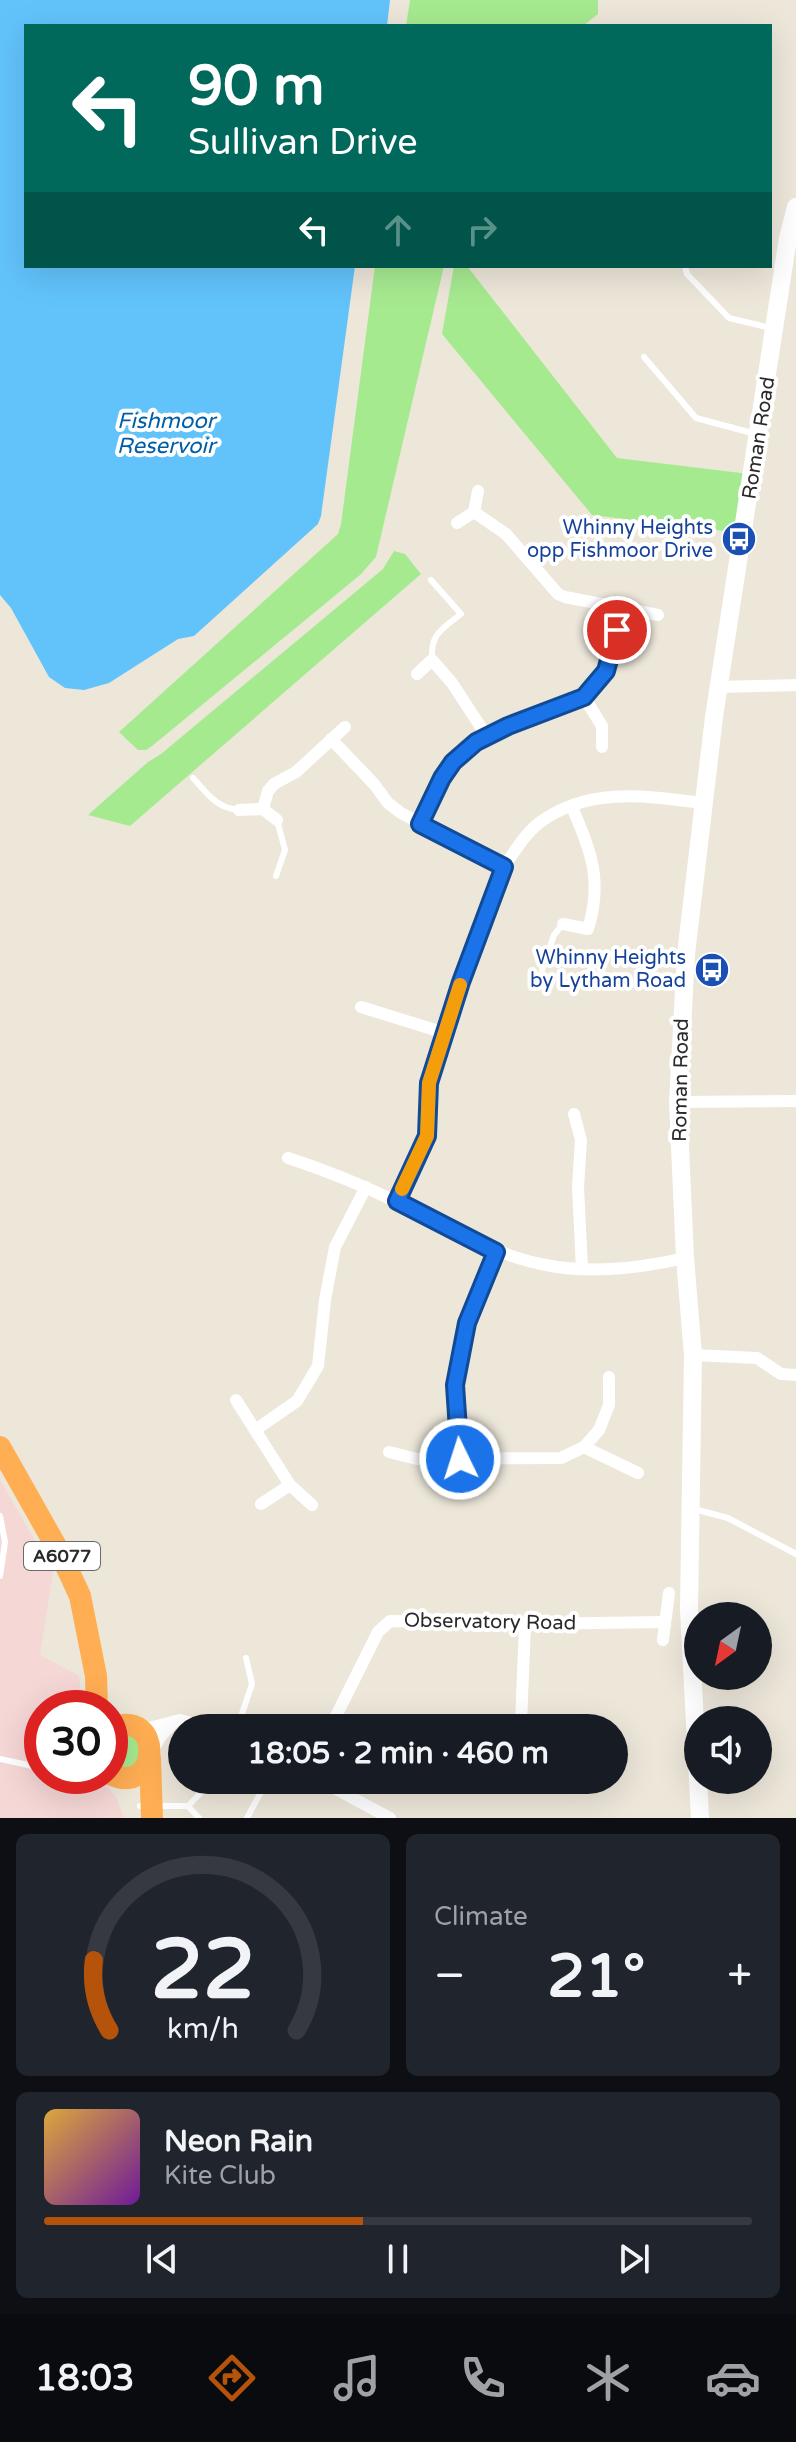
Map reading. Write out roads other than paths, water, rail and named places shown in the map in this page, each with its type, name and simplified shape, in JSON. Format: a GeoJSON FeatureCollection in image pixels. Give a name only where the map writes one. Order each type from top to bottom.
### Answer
{"type":"FeatureCollection","features":[{"type":"Feature","properties":{"kind":"highway","name":"A6077"},"geometry":{"type":"LineString","coordinates":[[0,1447],[71,1574],[80,1596],[96,1690]]}},
{"type":"Feature","properties":{"kind":"highway","name":"A6077"},"geometry":{"type":"LineString","coordinates":[[96,1676],[105,1690]]}},
{"type":"Feature","properties":{"kind":"highway","name":"A6077"},"geometry":{"type":"LineString","coordinates":[[128,1728],[146,1737],[150,1756],[149,1812]]}},
{"type":"Feature","properties":{"kind":"highway"},"geometry":{"type":"LineString","coordinates":[[128,1777],[139,1773],[150,1756]]}},
{"type":"Feature","properties":{"kind":"highway"},"geometry":{"type":"LineString","coordinates":[[128,1790],[149,1812]]}},
{"type":"Feature","properties":{"kind":"street","name":"Roman Road"},"geometry":{"type":"LineString","coordinates":[[700,1818],[689,1609],[693,1355],[678,1102],[686,954],[720,687],[788,238],[796,207]]}},
{"type":"Feature","properties":{"kind":"street"},"geometry":{"type":"LineString","coordinates":[[457,523],[474,512],[478,491]]}},
{"type":"Feature","properties":{"kind":"street"},"geometry":{"type":"LineString","coordinates":[[474,512],[506,534],[558,594],[658,615]]}},
{"type":"Feature","properties":{"kind":"street"},"geometry":{"type":"LineString","coordinates":[[420,824],[453,762],[486,735],[584,697],[606,671],[620,609]]}},
{"type":"Feature","properties":{"kind":"street"},"geometry":{"type":"LineString","coordinates":[[417,674],[432,660],[452,683],[486,735]]}},
{"type":"Feature","properties":{"kind":"street"},"geometry":{"type":"LineString","coordinates":[[720,687],[796,685]]}},
{"type":"Feature","properties":{"kind":"street"},"geometry":{"type":"LineString","coordinates":[[584,697],[602,726],[602,747]]}},
{"type":"Feature","properties":{"kind":"street"},"geometry":{"type":"LineString","coordinates":[[263,809],[268,791],[274,784],[296,772],[345,727]]}},
{"type":"Feature","properties":{"kind":"street"},"geometry":{"type":"LineString","coordinates":[[331,739],[388,803],[420,824],[504,867]]}},
{"type":"Feature","properties":{"kind":"street"},"geometry":{"type":"LineString","coordinates":[[397,1201],[427,1136],[429,1083],[504,867],[539,823],[572,807],[610,796],[630,794],[703,803]]}},
{"type":"Feature","properties":{"kind":"street"},"geometry":{"type":"LineString","coordinates":[[563,924],[588,929],[595,908],[594,865],[572,807]]}},
{"type":"Feature","properties":{"kind":"street"},"geometry":{"type":"LineString","coordinates":[[239,810],[263,809],[277,820]]}},
{"type":"Feature","properties":{"kind":"street"},"geometry":{"type":"LineString","coordinates":[[361,1007],[445,1033]]}},
{"type":"Feature","properties":{"kind":"street"},"geometry":{"type":"LineString","coordinates":[[678,1102],[796,1101]]}},
{"type":"Feature","properties":{"kind":"street"},"geometry":{"type":"LineString","coordinates":[[574,1114],[581,1140],[578,1187],[582,1269]]}},
{"type":"Feature","properties":{"kind":"street"},"geometry":{"type":"LineString","coordinates":[[288,1158],[340,1175],[496,1252],[546,1265],[582,1269],[653,1265],[685,1258]]}},
{"type":"Feature","properties":{"kind":"street"},"geometry":{"type":"LineString","coordinates":[[255,1430],[297,1401],[318,1366],[325,1300],[335,1247],[366,1187]]}},
{"type":"Feature","properties":{"kind":"street"},"geometry":{"type":"LineString","coordinates":[[460,1459],[455,1385],[467,1323],[496,1252]]}},
{"type":"Feature","properties":{"kind":"street"},"geometry":{"type":"LineString","coordinates":[[693,1355],[757,1358],[781,1374],[796,1375]]}},
{"type":"Feature","properties":{"kind":"street"},"geometry":{"type":"LineString","coordinates":[[389,1452],[417,1459],[561,1458],[584,1447],[599,1430],[609,1405],[609,1377]]}},
{"type":"Feature","properties":{"kind":"street"},"geometry":{"type":"LineString","coordinates":[[236,1400],[290,1485],[312,1505]]}},
{"type":"Feature","properties":{"kind":"street"},"geometry":{"type":"LineString","coordinates":[[584,1447],[638,1473]]}},
{"type":"Feature","properties":{"kind":"street"},"geometry":{"type":"LineString","coordinates":[[261,1504],[290,1485]]}},
{"type":"Feature","properties":{"kind":"street"},"geometry":{"type":"LineString","coordinates":[[663,1640],[669,1593]]}},
{"type":"Feature","properties":{"kind":"street","name":"Observatory Road"},"geometry":{"type":"LineString","coordinates":[[337,1714],[378,1632],[390,1621],[525,1624],[665,1622]]}},
{"type":"Feature","properties":{"kind":"street"},"geometry":{"type":"LineString","coordinates":[[521,1714],[525,1624]]}},
{"type":"Feature","properties":{"kind":"street"},"geometry":{"type":"LineString","coordinates":[[128,1727],[168,1722]]}},
{"type":"Feature","properties":{"kind":"street"},"geometry":{"type":"LineString","coordinates":[[150,1756],[168,1728]]}},
{"type":"Feature","properties":{"kind":"street"},"geometry":{"type":"LineString","coordinates":[[345,1794],[390,1818]]}},
{"type":"Feature","properties":{"kind":"lane"},"geometry":{"type":"LineString","coordinates":[[686,268],[687,274],[729,318],[775,329]]}},
{"type":"Feature","properties":{"kind":"lane"},"geometry":{"type":"LineString","coordinates":[[644,357],[696,418],[759,435]]}},
{"type":"Feature","properties":{"kind":"lane"},"geometry":{"type":"LineString","coordinates":[[431,580],[461,614],[437,634],[431,646],[432,660]]}},
{"type":"Feature","properties":{"kind":"lane"},"geometry":{"type":"LineString","coordinates":[[193,778],[221,808],[239,810]]}},
{"type":"Feature","properties":{"kind":"lane"},"geometry":{"type":"LineString","coordinates":[[276,876],[285,850],[277,820]]}},
{"type":"Feature","properties":{"kind":"lane"},"geometry":{"type":"LineString","coordinates":[[542,970],[554,935],[563,924]]}},
{"type":"Feature","properties":{"kind":"lane"},"geometry":{"type":"LineString","coordinates":[[690,1508],[728,1518],[796,1554]]}},
{"type":"Feature","properties":{"kind":"lane"},"geometry":{"type":"LineString","coordinates":[[0,1516],[5,1542],[0,1576]]}},
{"type":"Feature","properties":{"kind":"lane"},"geometry":{"type":"LineString","coordinates":[[242,1714],[252,1684],[246,1658]]}},
{"type":"Feature","properties":{"kind":"lane"},"geometry":{"type":"LineString","coordinates":[[0,1759],[24,1764]]}},
{"type":"Feature","properties":{"kind":"lane"},"geometry":{"type":"LineString","coordinates":[[149,1812],[188,1806],[199,1794]]}},
{"type":"Feature","properties":{"kind":"lane"},"geometry":{"type":"LineString","coordinates":[[247,1818],[260,1794]]}},
{"type":"Feature","properties":{"kind":"lane"},"geometry":{"type":"LineString","coordinates":[[188,1806],[199,1818]]}},
{"type":"Feature","properties":{"kind":"water","name":"Fishmoor Reservoir"},"geometry":{"type":"Polygon","coordinates":[[[0,0],[390,0],[387,24],[24,24],[24,268],[355,268],[318,524],[194,636],[178,639],[109,683],[84,690],[65,688],[49,677],[11,608],[0,595],[0,0]]]}},
{"type":"Feature","properties":{"kind":"place","name":"Whinny Heights opp Fishmoor Drive"},"geometry":{"type":"Point","coordinates":[739,539]}},
{"type":"Feature","properties":{"kind":"place","name":"Whinny Heights by Lytham Road"},"geometry":{"type":"Point","coordinates":[712,970]}}]}
